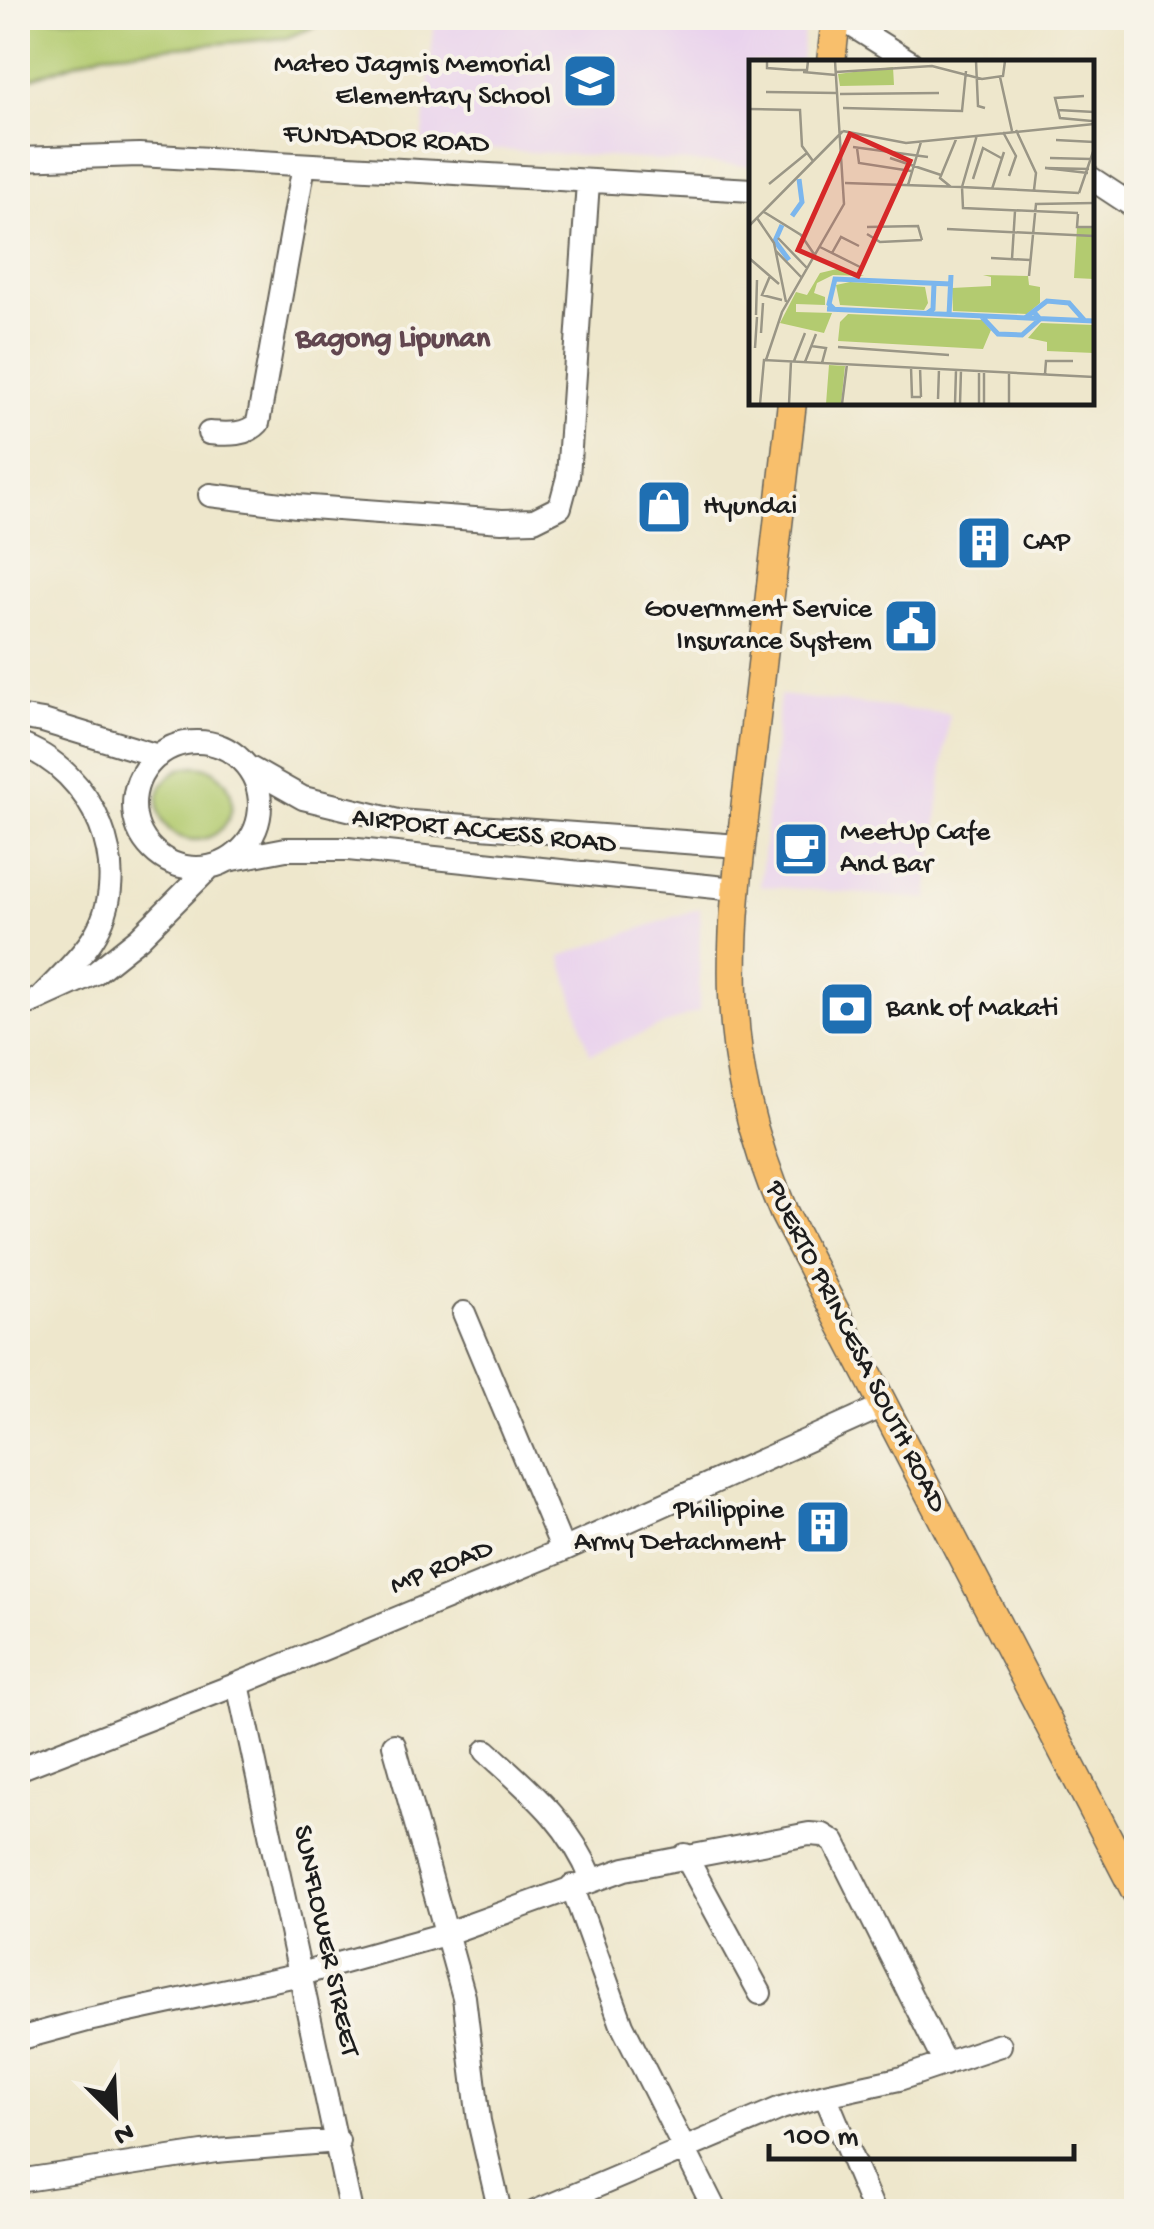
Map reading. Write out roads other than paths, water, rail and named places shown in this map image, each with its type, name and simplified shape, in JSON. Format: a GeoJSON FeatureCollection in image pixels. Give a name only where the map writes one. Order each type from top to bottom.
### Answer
{"type":"FeatureCollection","features":[{"type":"Feature","properties":{"kind":"main road"},"geometry":{"type":"LineString","coordinates":[[831,60],[838,18]]}},
{"type":"Feature","properties":{"kind":"main road","name":"PUERTO PRINCESA SOUTH ROAD"},"geometry":{"type":"LineString","coordinates":[[792,405],[735,888],[730,970],[732,1025],[748,1112],[760,1156],[784,1214],[1136,1892]]}},
{"type":"Feature","properties":{"kind":"street"},"geometry":{"type":"LineString","coordinates":[[838,18],[907,60]]}},
{"type":"Feature","properties":{"kind":"street","name":"FUNDADOR ROAD"},"geometry":{"type":"LineString","coordinates":[[18,160],[139,155],[749,190]]}},
{"type":"Feature","properties":{"kind":"street"},"geometry":{"type":"LineString","coordinates":[[209,433],[243,432],[258,423],[304,165]]}},
{"type":"Feature","properties":{"kind":"street"},"geometry":{"type":"LineString","coordinates":[[1094,180],[1136,208]]}},
{"type":"Feature","properties":{"kind":"street"},"geometry":{"type":"LineString","coordinates":[[210,495],[297,506],[502,521],[534,520],[560,508],[568,476],[588,182]]}},
{"type":"Feature","properties":{"kind":"street"},"geometry":{"type":"LineString","coordinates":[[18,702],[54,708],[88,735]]}},
{"type":"Feature","properties":{"kind":"street"},"geometry":{"type":"LineString","coordinates":[[18,717],[158,756]]}},
{"type":"Feature","properties":{"kind":"street"},"geometry":{"type":"LineString","coordinates":[[18,1008],[95,973],[117,957],[254,834],[260,798],[248,767],[222,747],[206,742],[173,747],[146,768],[134,803],[136,822],[156,853],[173,864],[191,868],[219,863]]}},
{"type":"Feature","properties":{"kind":"street"},"geometry":{"type":"LineString","coordinates":[[18,744],[45,756],[76,782],[105,839],[110,870],[108,898],[92,941],[40,998]]}},
{"type":"Feature","properties":{"kind":"street","name":"AIRPORT ACCESS ROAD"},"geometry":{"type":"LineString","coordinates":[[248,767],[303,798],[398,820],[739,846]]}},
{"type":"Feature","properties":{"kind":"street","name":"AIRPORT ACCESS ROAD"},"geometry":{"type":"LineString","coordinates":[[219,863],[286,849],[330,848],[735,888]]}},
{"type":"Feature","properties":{"kind":"street"},"geometry":{"type":"LineString","coordinates":[[464,1312],[564,1550]]}},
{"type":"Feature","properties":{"kind":"street","name":"MP ROAD"},"geometry":{"type":"LineString","coordinates":[[18,1770],[564,1550],[883,1406]]}},
{"type":"Feature","properties":{"kind":"street","name":"SUNFLOWER STREET"},"geometry":{"type":"LineString","coordinates":[[238,1684],[351,2212]]}},
{"type":"Feature","properties":{"kind":"street"},"geometry":{"type":"LineString","coordinates":[[394,1745],[464,1997],[478,2121],[500,2212]]}},
{"type":"Feature","properties":{"kind":"street"},"geometry":{"type":"LineString","coordinates":[[486,1751],[560,1820],[582,1854],[582,1882],[622,2025],[716,2212]]}},
{"type":"Feature","properties":{"kind":"street"},"geometry":{"type":"LineString","coordinates":[[18,2040],[88,2020],[300,1974],[445,1934],[582,1882],[685,1855],[809,1834],[830,1838],[945,2064]]}},
{"type":"Feature","properties":{"kind":"street"},"geometry":{"type":"LineString","coordinates":[[685,1855],[760,1994]]}},
{"type":"Feature","properties":{"kind":"street"},"geometry":{"type":"LineString","coordinates":[[535,2212],[686,2146],[826,2095],[870,2087],[1000,2045]]}},
{"type":"Feature","properties":{"kind":"street"},"geometry":{"type":"LineString","coordinates":[[826,2095],[874,2212]]}},
{"type":"Feature","properties":{"kind":"street"},"geometry":{"type":"LineString","coordinates":[[18,2181],[216,2151],[338,2141]]}},
{"type":"Feature","properties":{"kind":"place","name":"Mateo Jagmis Memorial Elementary School"},"geometry":{"type":"Point","coordinates":[590,81]}},
{"type":"Feature","properties":{"kind":"place","name":"Hyundai"},"geometry":{"type":"Point","coordinates":[664,507]}},
{"type":"Feature","properties":{"kind":"place","name":"CAP"},"geometry":{"type":"Point","coordinates":[984,543]}},
{"type":"Feature","properties":{"kind":"place","name":"Government Service Insurance System"},"geometry":{"type":"Point","coordinates":[911,626]}},
{"type":"Feature","properties":{"kind":"place","name":"MeetUp Cafe And Bar"},"geometry":{"type":"Point","coordinates":[801,849]}},
{"type":"Feature","properties":{"kind":"place","name":"Bank of Makati"},"geometry":{"type":"Point","coordinates":[847,1009]}},
{"type":"Feature","properties":{"kind":"place","name":"Philippine Army Detachment"},"geometry":{"type":"Point","coordinates":[823,1527]}},
{"type":"Feature","properties":{"kind":"district","name":"Bagong Lipunan"},"geometry":{"type":"Point","coordinates":[393,340]}}]}
